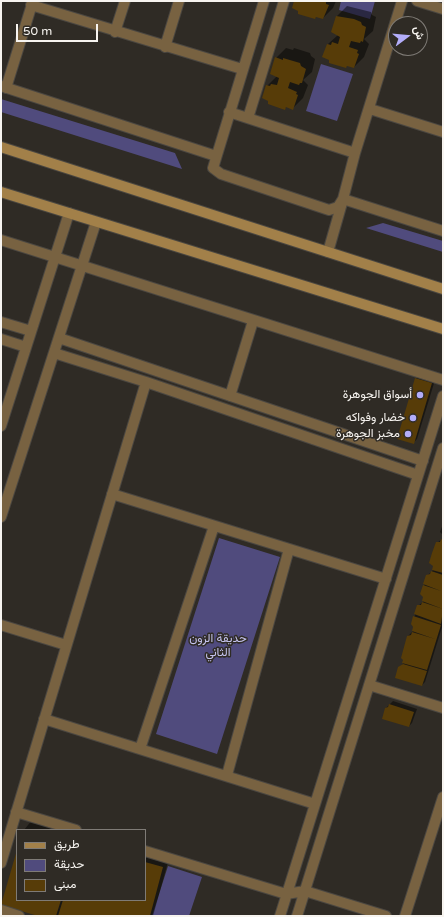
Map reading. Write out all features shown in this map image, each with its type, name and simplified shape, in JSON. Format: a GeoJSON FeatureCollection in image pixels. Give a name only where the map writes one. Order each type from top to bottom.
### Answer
{"type":"FeatureCollection","features":[{"type":"Feature","properties":{"kind":"main road"},"geometry":{"type":"LineString","coordinates":[[1,147],[443,289]]}},
{"type":"Feature","properties":{"kind":"main road"},"geometry":{"type":"LineString","coordinates":[[1,192],[443,329]]}},
{"type":"Feature","properties":{"kind":"street"},"geometry":{"type":"LineString","coordinates":[[115,32],[125,1]]}},
{"type":"Feature","properties":{"kind":"street"},"geometry":{"type":"LineString","coordinates":[[166,47],[179,1]]}},
{"type":"Feature","properties":{"kind":"street"},"geometry":{"type":"LineString","coordinates":[[264,1],[229,112],[214,168],[221,174],[329,210],[338,207],[342,201]]}},
{"type":"Feature","properties":{"kind":"street"},"geometry":{"type":"LineString","coordinates":[[248,118],[284,1]]}},
{"type":"Feature","properties":{"kind":"street"},"geometry":{"type":"LineString","coordinates":[[328,252],[355,153],[370,109],[402,1]]}},
{"type":"Feature","properties":{"kind":"street"},"geometry":{"type":"LineString","coordinates":[[417,1],[443,9]]}},
{"type":"Feature","properties":{"kind":"street"},"geometry":{"type":"LineString","coordinates":[[216,156],[3,87],[32,3],[115,32],[242,70]]}},
{"type":"Feature","properties":{"kind":"street"},"geometry":{"type":"LineString","coordinates":[[370,109],[443,132]]}},
{"type":"Feature","properties":{"kind":"street"},"geometry":{"type":"LineString","coordinates":[[229,112],[355,153]]}},
{"type":"Feature","properties":{"kind":"street"},"geometry":{"type":"LineString","coordinates":[[342,201],[443,231]]}},
{"type":"Feature","properties":{"kind":"street"},"geometry":{"type":"LineString","coordinates":[[1,426],[69,213]]}},
{"type":"Feature","properties":{"kind":"street"},"geometry":{"type":"LineString","coordinates":[[1,517],[96,222]]}},
{"type":"Feature","properties":{"kind":"street"},"geometry":{"type":"LineString","coordinates":[[1,240],[443,380]]}},
{"type":"Feature","properties":{"kind":"street"},"geometry":{"type":"LineString","coordinates":[[230,396],[253,321]]}},
{"type":"Feature","properties":{"kind":"street"},"geometry":{"type":"LineString","coordinates":[[1,322],[31,330]]}},
{"type":"Feature","properties":{"kind":"street"},"geometry":{"type":"LineString","coordinates":[[59,338],[230,396],[421,467]]}},
{"type":"Feature","properties":{"kind":"street"},"geometry":{"type":"LineString","coordinates":[[1,339],[26,346]]}},
{"type":"Feature","properties":{"kind":"street"},"geometry":{"type":"LineString","coordinates":[[54,353],[439,473]]}},
{"type":"Feature","properties":{"kind":"street"},"geometry":{"type":"LineString","coordinates":[[1,863],[146,382]]}},
{"type":"Feature","properties":{"kind":"street"},"geometry":{"type":"LineString","coordinates":[[280,916],[443,396]]}},
{"type":"Feature","properties":{"kind":"street"},"geometry":{"type":"LineString","coordinates":[[297,916],[369,685],[439,473],[443,448]]}},
{"type":"Feature","properties":{"kind":"street"},"geometry":{"type":"LineString","coordinates":[[112,494],[386,579]]}},
{"type":"Feature","properties":{"kind":"street"},"geometry":{"type":"LineString","coordinates":[[140,749],[214,526]]}},
{"type":"Feature","properties":{"kind":"street"},"geometry":{"type":"LineString","coordinates":[[227,776],[289,548]]}},
{"type":"Feature","properties":{"kind":"street"},"geometry":{"type":"LineString","coordinates":[[1,625],[66,645]]}},
{"type":"Feature","properties":{"kind":"street"},"geometry":{"type":"LineString","coordinates":[[369,685],[443,708]]}},
{"type":"Feature","properties":{"kind":"street"},"geometry":{"type":"LineString","coordinates":[[44,718],[315,804]]}},
{"type":"Feature","properties":{"kind":"street"},"geometry":{"type":"LineString","coordinates":[[405,916],[440,820],[443,797]]}},
{"type":"Feature","properties":{"kind":"street"},"geometry":{"type":"LineString","coordinates":[[16,812],[73,829]]}},
{"type":"Feature","properties":{"kind":"street"},"geometry":{"type":"LineString","coordinates":[[146,851],[286,894],[305,891],[386,916]]}},
{"type":"Feature","properties":{"kind":"street"},"geometry":{"type":"LineString","coordinates":[[1,910],[19,916]]}},
{"type":"Feature","properties":{"kind":"green space"},"geometry":{"type":"Polygon","coordinates":[[[341,1],[375,1],[370,19],[339,10],[341,1]]]}},
{"type":"Feature","properties":{"kind":"green space"},"geometry":{"type":"Polygon","coordinates":[[[321,64],[353,74],[337,121],[306,111],[321,64]]]}},
{"type":"Feature","properties":{"kind":"green space"},"geometry":{"type":"Polygon","coordinates":[[[1,99],[175,153],[182,169],[1,112],[1,99]]]}},
{"type":"Feature","properties":{"kind":"green space"},"geometry":{"type":"Polygon","coordinates":[[[383,223],[443,241],[443,252],[366,228],[383,223]]]}},
{"type":"Feature","properties":{"kind":"green space","name":"حديقة الزون الثاني"},"geometry":{"type":"Polygon","coordinates":[[[219,538],[280,557],[217,754],[156,734],[219,538]]]}},
{"type":"Feature","properties":{"kind":"green space"},"geometry":{"type":"Polygon","coordinates":[[[168,866],[202,877],[189,916],[152,916],[168,866]]]}},
{"type":"Feature","properties":{"kind":"building"},"geometry":{"type":"Polygon","coordinates":[[[294,1],[326,1],[326,4],[329,5],[323,19],[316,17],[315,19],[298,14],[298,11],[292,8],[294,1]]]}},
{"type":"Feature","properties":{"kind":"building"},"geometry":{"type":"Polygon","coordinates":[[[336,16],[354,19],[361,22],[362,25],[366,27],[363,42],[361,41],[360,43],[351,41],[349,47],[358,50],[357,53],[359,54],[354,68],[347,66],[346,68],[329,63],[329,60],[322,57],[327,44],[331,45],[332,42],[338,44],[340,37],[331,32],[336,16]]]}},
{"type":"Feature","properties":{"kind":"building"},"geometry":{"type":"Polygon","coordinates":[[[275,57],[300,63],[301,66],[306,69],[302,83],[299,85],[290,82],[288,88],[297,92],[296,94],[298,95],[293,110],[286,107],[285,110],[268,104],[268,101],[262,98],[266,85],[277,85],[279,78],[270,74],[275,57]]]}},
{"type":"Feature","properties":{"kind":"building"},"geometry":{"type":"Polygon","coordinates":[[[415,378],[432,383],[414,444],[397,439],[415,378]]]}},
{"type":"Feature","properties":{"kind":"building"},"geometry":{"type":"Polygon","coordinates":[[[441,539],[443,540],[443,573],[432,570],[433,566],[429,563],[436,542],[440,542],[441,539]]]}},
{"type":"Feature","properties":{"kind":"building"},"geometry":{"type":"Polygon","coordinates":[[[431,571],[443,575],[443,609],[422,601],[423,597],[420,594],[423,585],[441,591],[423,584],[426,575],[430,574],[431,571]]]}},
{"type":"Feature","properties":{"kind":"building"},"geometry":{"type":"Polygon","coordinates":[[[422,602],[443,609],[441,624],[414,614],[417,605],[421,605],[422,602]]]}},
{"type":"Feature","properties":{"kind":"building"},"geometry":{"type":"Polygon","coordinates":[[[413,616],[441,625],[427,670],[402,663],[403,660],[401,658],[407,636],[411,635],[412,632],[435,639],[412,631],[413,627],[411,624],[413,616]]]}},
{"type":"Feature","properties":{"kind":"building"},"geometry":{"type":"Polygon","coordinates":[[[403,664],[427,671],[422,686],[395,678],[398,667],[403,664]]]}},
{"type":"Feature","properties":{"kind":"building"},"geometry":{"type":"Polygon","coordinates":[[[389,704],[414,712],[409,727],[382,719],[385,708],[388,707],[389,704]]]}},
{"type":"Feature","properties":{"kind":"building"},"geometry":{"type":"Polygon","coordinates":[[[16,853],[16,901],[61,901],[56,916],[38,916],[1,905],[16,853]]]}},
{"type":"Feature","properties":{"kind":"building"},"geometry":{"type":"Polygon","coordinates":[[[146,862],[163,867],[150,916],[58,916],[63,901],[146,901],[146,862]]]}},
{"type":"Feature","properties":{"kind":"place","name":"أسواق الجوهرة"},"geometry":{"type":"Point","coordinates":[420,395]}},
{"type":"Feature","properties":{"kind":"place","name":"خضار وفواكه"},"geometry":{"type":"Point","coordinates":[413,418]}},
{"type":"Feature","properties":{"kind":"place","name":"مخبز الجوهرة"},"geometry":{"type":"Point","coordinates":[408,434]}}]}
